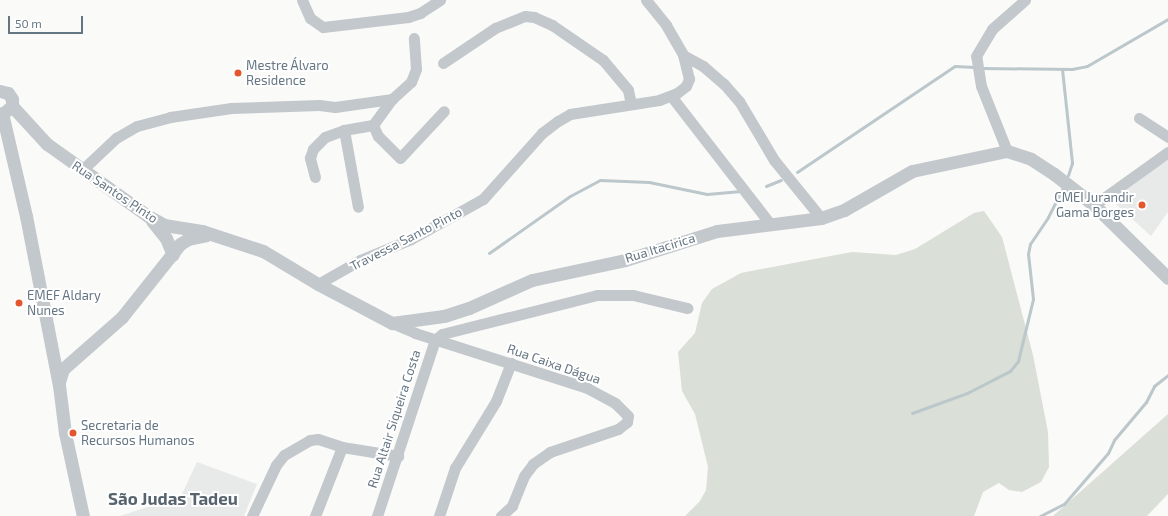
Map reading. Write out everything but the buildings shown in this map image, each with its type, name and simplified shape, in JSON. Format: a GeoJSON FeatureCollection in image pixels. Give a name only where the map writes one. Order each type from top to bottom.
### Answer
{"type":"FeatureCollection","features":[{"type":"Feature","properties":{"kind":"street"},"geometry":{"type":"LineString","coordinates":[[302,0],[310,18],[323,27],[408,17],[420,13],[440,0]]}},
{"type":"Feature","properties":{"kind":"street","name":"Travessa Santo Pinto"},"geometry":{"type":"LineString","coordinates":[[318,284],[360,260],[411,239],[483,199],[542,133],[570,114],[671,96],[683,90],[689,79],[682,55],[666,25],[646,0]]}},
{"type":"Feature","properties":{"kind":"street"},"geometry":{"type":"LineString","coordinates":[[1025,0],[992,29],[976,56],[980,86],[1007,151],[1031,159],[1054,174],[1094,206],[1168,278]]}},
{"type":"Feature","properties":{"kind":"street"},"geometry":{"type":"LineString","coordinates":[[443,63],[501,25],[525,16],[552,25],[603,60],[628,90],[631,104]]}},
{"type":"Feature","properties":{"kind":"street"},"geometry":{"type":"LineString","coordinates":[[314,177],[310,158],[313,149],[325,137],[344,130],[373,125],[392,99],[415,75],[414,38]]}},
{"type":"Feature","properties":{"kind":"street"},"geometry":{"type":"LineString","coordinates":[[682,55],[703,66],[734,95],[774,160],[821,218]]}},
{"type":"Feature","properties":{"kind":"street"},"geometry":{"type":"LineString","coordinates":[[1,89],[8,93],[12,99],[4,110],[59,386],[65,433],[84,516]]}},
{"type":"Feature","properties":{"kind":"street"},"geometry":{"type":"LineString","coordinates":[[671,96],[771,225]]}},
{"type":"Feature","properties":{"kind":"street"},"geometry":{"type":"LineString","coordinates":[[82,170],[116,138],[137,126],[170,117],[231,108],[319,105],[335,107],[392,99]]}},
{"type":"Feature","properties":{"kind":"street","name":"Rua Santos Pinto"},"geometry":{"type":"LineString","coordinates":[[4,110],[82,170],[148,216],[164,225],[210,234]]}},
{"type":"Feature","properties":{"kind":"street"},"geometry":{"type":"LineString","coordinates":[[373,125],[378,136],[400,158],[444,111]]}},
{"type":"Feature","properties":{"kind":"street"},"geometry":{"type":"LineString","coordinates":[[1139,118],[1168,137]]}},
{"type":"Feature","properties":{"kind":"street"},"geometry":{"type":"LineString","coordinates":[[344,130],[358,207]]}},
{"type":"Feature","properties":{"kind":"street","name":"Rua Itacirica"},"geometry":{"type":"LineString","coordinates":[[392,323],[444,316],[469,308],[532,280],[625,260],[717,231],[821,218],[844,210],[912,172],[1007,151]]}},
{"type":"Feature","properties":{"kind":"street"},"geometry":{"type":"LineString","coordinates":[[1094,206],[1168,152]]}},
{"type":"Feature","properties":{"kind":"street"},"geometry":{"type":"LineString","coordinates":[[148,216],[166,238],[172,255]]}},
{"type":"Feature","properties":{"kind":"street"},"geometry":{"type":"LineString","coordinates":[[59,386],[60,372],[122,318],[180,244],[188,238],[210,234],[263,251],[318,284],[392,323]]}},
{"type":"Feature","properties":{"kind":"street"},"geometry":{"type":"LineString","coordinates":[[439,337],[597,295],[633,294],[687,308]]}},
{"type":"Feature","properties":{"kind":"street","name":"Rua Caixa Dágua"},"geometry":{"type":"LineString","coordinates":[[392,323],[439,337],[511,364],[602,395],[624,411],[627,422],[618,429],[550,452],[533,464],[524,476],[512,506],[501,516]]}},
{"type":"Feature","properties":{"kind":"street","name":"Rua Altair Siqueira Costa"},"geometry":{"type":"LineString","coordinates":[[377,516],[439,337]]}},
{"type":"Feature","properties":{"kind":"street"},"geometry":{"type":"LineString","coordinates":[[52,352],[59,360],[74,359]]}},
{"type":"Feature","properties":{"kind":"street"},"geometry":{"type":"LineString","coordinates":[[439,516],[455,468],[496,401],[511,364]]}},
{"type":"Feature","properties":{"kind":"street"},"geometry":{"type":"LineString","coordinates":[[252,516],[268,478],[284,455],[310,440],[318,439],[342,447],[398,456]]}},
{"type":"Feature","properties":{"kind":"street"},"geometry":{"type":"LineString","coordinates":[[315,516],[342,447]]}},
{"type":"Feature","properties":{"kind":"shaded area","name":"CMEI Jurandir Gama Borges"},"geometry":{"type":"Polygon","coordinates":[[[1168,160],[1168,212],[1151,236],[1109,198],[1168,160]]]}},
{"type":"Feature","properties":{"kind":"shaded area"},"geometry":{"type":"Polygon","coordinates":[[[984,211],[1002,237],[1033,355],[1048,432],[1049,467],[1041,482],[1022,492],[1009,490],[999,483],[983,492],[974,516],[685,516],[700,501],[706,490],[708,467],[695,414],[682,391],[678,352],[695,333],[702,303],[712,289],[741,273],[852,252],[896,255],[915,249],[974,213],[984,211]]]}},
{"type":"Feature","properties":{"kind":"shaded area"},"geometry":{"type":"Polygon","coordinates":[[[1168,414],[1168,494],[1147,516],[1053,516],[1168,414]]]}},
{"type":"Feature","properties":{"kind":"shaded area"},"geometry":{"type":"Polygon","coordinates":[[[197,462],[257,484],[244,516],[120,516],[181,496],[197,462]]]}},
{"type":"Feature","properties":{"kind":"waterway"},"geometry":{"type":"LineString","coordinates":[[981,68],[1072,69],[1087,66],[1168,19]]}},
{"type":"Feature","properties":{"kind":"waterway"},"geometry":{"type":"LineString","coordinates":[[797,172],[955,66],[974,67]]}},
{"type":"Feature","properties":{"kind":"waterway"},"geometry":{"type":"LineString","coordinates":[[1062,69],[1072,163],[1068,175]]}},
{"type":"Feature","properties":{"kind":"waterway"},"geometry":{"type":"LineString","coordinates":[[489,253],[570,196],[600,180],[649,182],[707,194],[741,191]]}},
{"type":"Feature","properties":{"kind":"waterway"},"geometry":{"type":"LineString","coordinates":[[766,186],[781,180]]}},
{"type":"Feature","properties":{"kind":"waterway"},"geometry":{"type":"LineString","coordinates":[[912,413],[967,393],[1010,371],[1018,361],[1033,299],[1028,254],[1030,244],[1048,217],[1064,186]]}},
{"type":"Feature","properties":{"kind":"waterway"},"geometry":{"type":"LineString","coordinates":[[1040,516],[1064,504],[1108,453],[1114,440],[1146,402],[1154,386],[1168,375]]}},
{"type":"Feature","properties":{"kind":"place","name":"Mestre Álvaro Residence"},"geometry":{"type":"Point","coordinates":[238,73]}},
{"type":"Feature","properties":{"kind":"place","name":"CMEI Jurandir Gama Borges"},"geometry":{"type":"Point","coordinates":[1142,205]}},
{"type":"Feature","properties":{"kind":"place","name":"EMEF Aldary Nunes"},"geometry":{"type":"Point","coordinates":[19,303]}},
{"type":"Feature","properties":{"kind":"place","name":"Secretaria de Recursos Humanos"},"geometry":{"type":"Point","coordinates":[73,433]}},
{"type":"Feature","properties":{"kind":"district","name":"São Judas Tadeu"},"geometry":{"type":"Point","coordinates":[173,499]}}]}
